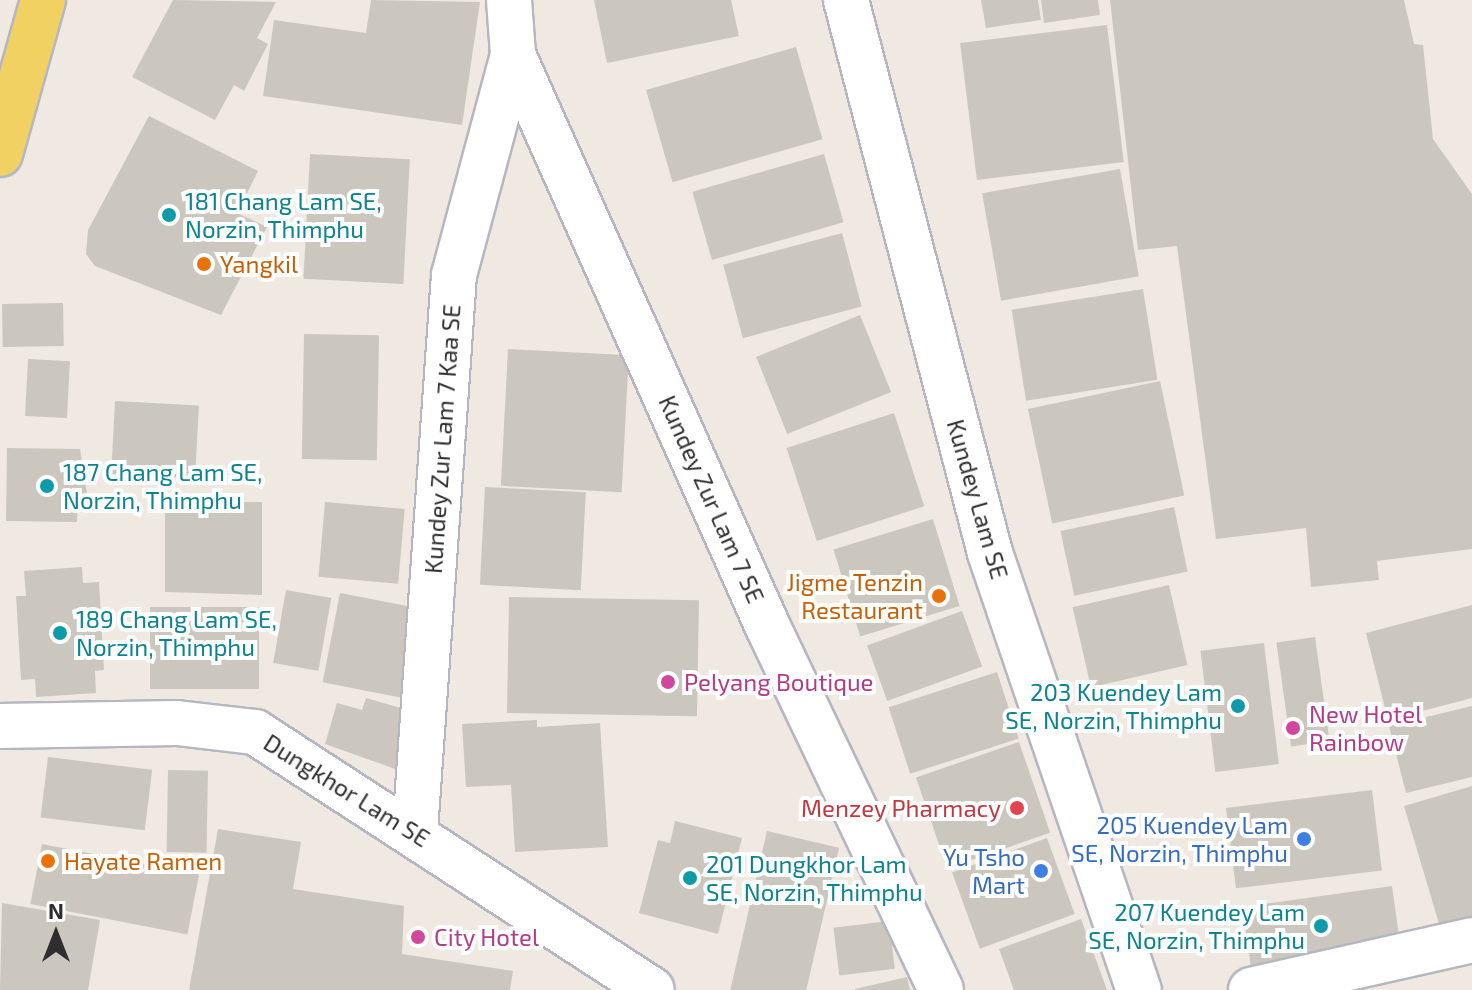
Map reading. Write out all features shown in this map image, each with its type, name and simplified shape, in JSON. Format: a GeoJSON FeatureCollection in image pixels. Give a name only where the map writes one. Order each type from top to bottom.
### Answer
{"type":"FeatureCollection","features":[{"type":"Feature","properties":{"kind":"main road"},"geometry":{"type":"LineString","coordinates":[[0,154],[43,0]]}},
{"type":"Feature","properties":{"kind":"street","name":"Kundey Zur Lam 7 SE"},"geometry":{"type":"LineString","coordinates":[[509,0],[513,55],[767,625],[941,990]]}},
{"type":"Feature","properties":{"kind":"street","name":"Kundey Lam SE"},"geometry":{"type":"LineString","coordinates":[[846,0],[990,553],[1139,990]]}},
{"type":"Feature","properties":{"kind":"street","name":"Kundey Zur Lam 7 Kaa SE"},"geometry":{"type":"LineString","coordinates":[[415,831],[454,275],[513,55]]}},
{"type":"Feature","properties":{"kind":"street","name":"Dungkhor Lam SE"},"geometry":{"type":"LineString","coordinates":[[0,726],[177,723],[255,732],[415,831],[652,990]]}},
{"type":"Feature","properties":{"kind":"street"},"geometry":{"type":"LineString","coordinates":[[1251,990],[1472,940]]}},
{"type":"Feature","properties":{"kind":"building"},"geometry":{"type":"Polygon","coordinates":[[[173,0],[276,2],[257,38],[268,44],[244,91],[234,85],[215,120],[132,77],[173,0]]]}},
{"type":"Feature","properties":{"kind":"building"},"geometry":{"type":"Polygon","coordinates":[[[371,0],[480,2],[462,125],[263,96],[274,20],[366,33],[371,0]]]}},
{"type":"Feature","properties":{"kind":"building"},"geometry":{"type":"Polygon","coordinates":[[[594,0],[731,0],[739,36],[607,63],[594,0]]]}},
{"type":"Feature","properties":{"kind":"building"},"geometry":{"type":"Polygon","coordinates":[[[981,0],[1038,0],[1041,20],[986,28],[981,0]]]}},
{"type":"Feature","properties":{"kind":"building"},"geometry":{"type":"Polygon","coordinates":[[[1041,0],[1098,0],[1100,15],[1044,23],[1041,0]]]}},
{"type":"Feature","properties":{"kind":"building"},"geometry":{"type":"Polygon","coordinates":[[[1110,0],[1404,0],[1414,44],[1423,45],[1433,139],[1472,194],[1472,549],[1377,561],[1379,580],[1311,587],[1306,528],[1216,539],[1177,246],[1138,250],[1110,0]]]}},
{"type":"Feature","properties":{"kind":"building"},"geometry":{"type":"Polygon","coordinates":[[[1107,25],[1124,162],[977,180],[960,43],[1107,25]]]}},
{"type":"Feature","properties":{"kind":"building"},"geometry":{"type":"Polygon","coordinates":[[[796,47],[822,139],[673,182],[646,90],[796,47]]]}},
{"type":"Feature","properties":{"kind":"building","name":"181 Chang Lam SE, Norzin, Thimphu"},"geometry":{"type":"Polygon","coordinates":[[[149,116],[258,171],[237,213],[267,227],[221,315],[95,266],[86,254],[88,230],[149,116]]]}},
{"type":"Feature","properties":{"kind":"building"},"geometry":{"type":"Polygon","coordinates":[[[310,154],[410,159],[403,284],[303,279],[310,154]]]}},
{"type":"Feature","properties":{"kind":"building"},"geometry":{"type":"Polygon","coordinates":[[[824,154],[844,222],[712,260],[692,192],[824,154]]]}},
{"type":"Feature","properties":{"kind":"building"},"geometry":{"type":"Polygon","coordinates":[[[1120,169],[1139,276],[1001,301],[982,193],[1120,169]]]}},
{"type":"Feature","properties":{"kind":"building"},"geometry":{"type":"Polygon","coordinates":[[[842,233],[862,306],[743,338],[723,265],[842,233]]]}},
{"type":"Feature","properties":{"kind":"building"},"geometry":{"type":"Polygon","coordinates":[[[1143,289],[1157,380],[1026,401],[1012,310],[1143,289]]]}},
{"type":"Feature","properties":{"kind":"building"},"geometry":{"type":"Polygon","coordinates":[[[63,303],[64,346],[3,347],[2,304],[63,303]]]}},
{"type":"Feature","properties":{"kind":"building"},"geometry":{"type":"Polygon","coordinates":[[[860,315],[891,392],[787,434],[756,357],[860,315]]]}},
{"type":"Feature","properties":{"kind":"building"},"geometry":{"type":"Polygon","coordinates":[[[304,334],[379,335],[377,460],[302,459],[304,334]]]}},
{"type":"Feature","properties":{"kind":"building"},"geometry":{"type":"Polygon","coordinates":[[[508,349],[629,355],[622,492],[501,486],[508,349]]]}},
{"type":"Feature","properties":{"kind":"building"},"geometry":{"type":"Polygon","coordinates":[[[28,359],[70,361],[67,418],[25,416],[28,359]]]}},
{"type":"Feature","properties":{"kind":"building"},"geometry":{"type":"Polygon","coordinates":[[[1160,381],[1184,495],[1052,524],[1028,409],[1160,381]]]}},
{"type":"Feature","properties":{"kind":"building"},"geometry":{"type":"Polygon","coordinates":[[[115,401],[199,405],[195,478],[111,474],[115,401]]]}},
{"type":"Feature","properties":{"kind":"building"},"geometry":{"type":"Polygon","coordinates":[[[894,413],[924,506],[817,541],[787,448],[894,413]]]}},
{"type":"Feature","properties":{"kind":"building","name":"187 Chang Lam SE, Norzin, Thimphu"},"geometry":{"type":"Polygon","coordinates":[[[7,448],[80,449],[88,500],[78,500],[77,522],[6,521],[7,448]]]}},
{"type":"Feature","properties":{"kind":"building"},"geometry":{"type":"Polygon","coordinates":[[[485,487],[586,492],[581,590],[480,585],[485,487]]]}},
{"type":"Feature","properties":{"kind":"building"},"geometry":{"type":"Polygon","coordinates":[[[179,502],[262,502],[262,595],[165,592],[165,511],[179,511],[179,502]]]}},
{"type":"Feature","properties":{"kind":"building"},"geometry":{"type":"Polygon","coordinates":[[[325,502],[405,509],[398,584],[318,577],[325,502]]]}},
{"type":"Feature","properties":{"kind":"building"},"geometry":{"type":"Polygon","coordinates":[[[1174,507],[1188,572],[1074,596],[1061,531],[1174,507]]]}},
{"type":"Feature","properties":{"kind":"building"},"geometry":{"type":"Polygon","coordinates":[[[933,519],[960,606],[860,636],[834,549],[933,519]]]}},
{"type":"Feature","properties":{"kind":"building","name":"189 Chang Lam SE, Norzin, Thimphu"},"geometry":{"type":"Polygon","coordinates":[[[82,567],[83,583],[99,582],[104,670],[95,671],[96,693],[36,697],[35,679],[21,680],[16,596],[26,596],[24,571],[82,567]]]}},
{"type":"Feature","properties":{"kind":"building"},"geometry":{"type":"Polygon","coordinates":[[[1169,585],[1187,665],[1091,687],[1073,607],[1169,585]]]}},
{"type":"Feature","properties":{"kind":"building"},"geometry":{"type":"Polygon","coordinates":[[[286,590],[331,598],[318,671],[273,663],[286,590]]]}},
{"type":"Feature","properties":{"kind":"building"},"geometry":{"type":"Polygon","coordinates":[[[340,593],[418,608],[400,697],[323,682],[340,593]]]}},
{"type":"Feature","properties":{"kind":"building"},"geometry":{"type":"Polygon","coordinates":[[[509,597],[699,600],[697,716],[507,713],[509,597]]]}},
{"type":"Feature","properties":{"kind":"building"},"geometry":{"type":"Polygon","coordinates":[[[1472,605],[1472,698],[1388,720],[1366,633],[1472,605]]]}},
{"type":"Feature","properties":{"kind":"building"},"geometry":{"type":"Polygon","coordinates":[[[150,607],[259,607],[259,689],[150,689],[150,607]]]}},
{"type":"Feature","properties":{"kind":"building"},"geometry":{"type":"Polygon","coordinates":[[[962,611],[982,666],[887,701],[867,646],[962,611]]]}},
{"type":"Feature","properties":{"kind":"building"},"geometry":{"type":"Polygon","coordinates":[[[1315,637],[1330,741],[1291,746],[1276,642],[1315,637]]]}},
{"type":"Feature","properties":{"kind":"building","name":"203 Kuendey Lam SE, Norzin, Thimphu"},"geometry":{"type":"Polygon","coordinates":[[[1264,643],[1279,764],[1215,772],[1200,651],[1264,643]]]}},
{"type":"Feature","properties":{"kind":"building"},"geometry":{"type":"Polygon","coordinates":[[[997,672],[1019,739],[910,774],[889,707],[997,672]]]}},
{"type":"Feature","properties":{"kind":"building"},"geometry":{"type":"Polygon","coordinates":[[[366,698],[418,713],[401,771],[325,744],[337,703],[362,710],[366,698]]]}},
{"type":"Feature","properties":{"kind":"building"},"geometry":{"type":"Polygon","coordinates":[[[1472,706],[1472,777],[1406,793],[1389,726],[1472,706]]]}},
{"type":"Feature","properties":{"kind":"building"},"geometry":{"type":"Polygon","coordinates":[[[537,720],[537,727],[600,723],[608,847],[515,852],[511,785],[466,787],[462,724],[537,720]]]}},
{"type":"Feature","properties":{"kind":"building"},"geometry":{"type":"Polygon","coordinates":[[[1019,742],[1050,833],[947,868],[916,777],[1019,742]]]}},
{"type":"Feature","properties":{"kind":"building"},"geometry":{"type":"Polygon","coordinates":[[[48,757],[152,770],[145,830],[41,818],[48,757]]]}},
{"type":"Feature","properties":{"kind":"building"},"geometry":{"type":"Polygon","coordinates":[[[168,770],[208,771],[207,853],[167,852],[168,770]]]}},
{"type":"Feature","properties":{"kind":"building"},"geometry":{"type":"Polygon","coordinates":[[[1472,786],[1472,925],[1442,934],[1404,806],[1472,786]]]}},
{"type":"Feature","properties":{"kind":"building","name":"205 Kuendey Lam SE, Norzin, Thimphu"},"geometry":{"type":"Polygon","coordinates":[[[1372,790],[1382,870],[1236,888],[1226,808],[1372,790]]]}},
{"type":"Feature","properties":{"kind":"building","name":"201 Dungkhor Lam SE, Norzin, Thimphu"},"geometry":{"type":"Polygon","coordinates":[[[675,821],[742,838],[718,934],[639,913],[658,840],[670,843],[675,821]]]}},
{"type":"Feature","properties":{"kind":"building"},"geometry":{"type":"Polygon","coordinates":[[[218,829],[301,842],[293,889],[404,906],[402,954],[513,971],[510,990],[189,990],[218,829]]]}},
{"type":"Feature","properties":{"kind":"building"},"geometry":{"type":"Polygon","coordinates":[[[767,831],[839,848],[806,990],[730,990],[767,831]]]}},
{"type":"Feature","properties":{"kind":"building"},"geometry":{"type":"Polygon","coordinates":[[[1047,838],[1075,914],[980,949],[952,873],[1047,838]]]}},
{"type":"Feature","properties":{"kind":"building"},"geometry":{"type":"Polygon","coordinates":[[[42,844],[199,875],[187,934],[30,904],[42,844]]]}},
{"type":"Feature","properties":{"kind":"building","name":"207 Kuendey Lam SE, Norzin, Thimphu"},"geometry":{"type":"Polygon","coordinates":[[[1392,886],[1400,945],[1251,966],[1242,907],[1392,886]]]}},
{"type":"Feature","properties":{"kind":"building"},"geometry":{"type":"Polygon","coordinates":[[[2,903],[100,920],[88,990],[0,990],[2,903]]]}},
{"type":"Feature","properties":{"kind":"building"},"geometry":{"type":"Polygon","coordinates":[[[1081,919],[1107,990],[1014,990],[999,949],[1081,919]]]}},
{"type":"Feature","properties":{"kind":"building"},"geometry":{"type":"Polygon","coordinates":[[[889,921],[895,969],[839,975],[833,928],[889,921]]]}},
{"type":"Feature","properties":{"kind":"building"},"geometry":{"type":"Polygon","coordinates":[[[907,977],[910,990],[855,990],[855,989],[907,977]]]}},
{"type":"Feature","properties":{"kind":"place","name":"181 Chang Lam SE, Norzin, Thimphu"},"geometry":{"type":"Point","coordinates":[169,215]}},
{"type":"Feature","properties":{"kind":"place","name":"Yangkil"},"geometry":{"type":"Point","coordinates":[204,264]}},
{"type":"Feature","properties":{"kind":"place","name":"187 Chang Lam SE, Norzin, Thimphu"},"geometry":{"type":"Point","coordinates":[47,486]}},
{"type":"Feature","properties":{"kind":"place","name":"Jigme Tenzin Restaurant"},"geometry":{"type":"Point","coordinates":[939,596]}},
{"type":"Feature","properties":{"kind":"place","name":"189 Chang Lam SE, Norzin, Thimphu"},"geometry":{"type":"Point","coordinates":[60,633]}},
{"type":"Feature","properties":{"kind":"place","name":"Pelyang Boutique"},"geometry":{"type":"Point","coordinates":[668,682]}},
{"type":"Feature","properties":{"kind":"place","name":"203 Kuendey Lam SE, Norzin, Thimphu"},"geometry":{"type":"Point","coordinates":[1238,706]}},
{"type":"Feature","properties":{"kind":"place","name":"New Hotel Rainbow"},"geometry":{"type":"Point","coordinates":[1293,728]}},
{"type":"Feature","properties":{"kind":"place","name":"Menzey Pharmacy"},"geometry":{"type":"Point","coordinates":[1017,808]}},
{"type":"Feature","properties":{"kind":"place","name":"205 Kuendey Lam SE, Norzin, Thimphu"},"geometry":{"type":"Point","coordinates":[1304,839]}},
{"type":"Feature","properties":{"kind":"place","name":"Hayate Ramen"},"geometry":{"type":"Point","coordinates":[48,861]}},
{"type":"Feature","properties":{"kind":"place","name":"Yu Tsho Mart"},"geometry":{"type":"Point","coordinates":[1041,871]}},
{"type":"Feature","properties":{"kind":"place","name":"201 Dungkhor Lam SE, Norzin, Thimphu"},"geometry":{"type":"Point","coordinates":[690,878]}},
{"type":"Feature","properties":{"kind":"place","name":"207 Kuendey Lam SE, Norzin, Thimphu"},"geometry":{"type":"Point","coordinates":[1321,926]}},
{"type":"Feature","properties":{"kind":"place","name":"City Hotel"},"geometry":{"type":"Point","coordinates":[418,937]}}]}
